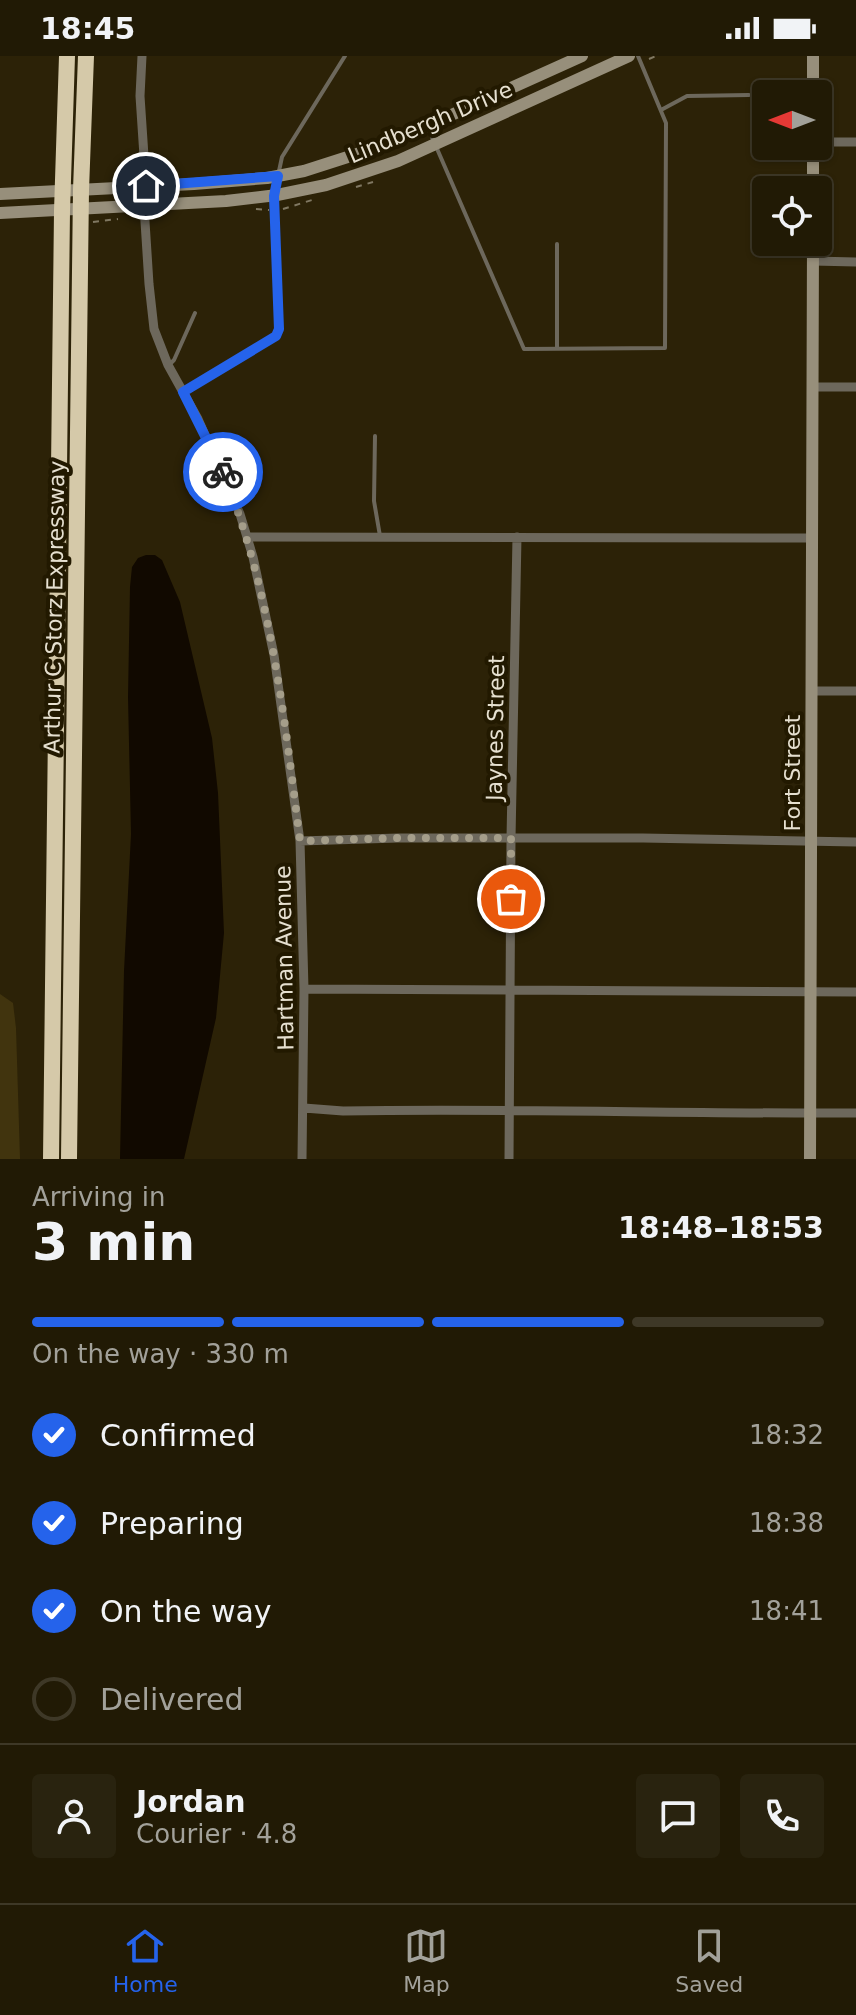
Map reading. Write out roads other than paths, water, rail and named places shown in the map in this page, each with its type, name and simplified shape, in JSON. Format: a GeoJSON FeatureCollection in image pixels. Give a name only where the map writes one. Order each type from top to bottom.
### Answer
{"type":"FeatureCollection","features":[{"type":"Feature","properties":{"kind":"highway","name":"Arthur C Storz Expressway"},"geometry":{"type":"LineString","coordinates":[[51,1159],[62,211],[67,56]]}},
{"type":"Feature","properties":{"kind":"highway","name":"Arthur C Storz Expressway"},"geometry":{"type":"LineString","coordinates":[[69,1159],[81,190],[86,56]]}},
{"type":"Feature","properties":{"kind":"street"},"geometry":{"type":"LineString","coordinates":[[142,56],[140,96],[146,186]]}},
{"type":"Feature","properties":{"kind":"street","name":"Lindbergh Drive"},"geometry":{"type":"LineString","coordinates":[[0,194],[278,176],[343,161],[582,56]]}},
{"type":"Feature","properties":{"kind":"street","name":"Lindbergh Drive"},"geometry":{"type":"LineString","coordinates":[[0,213],[274,196],[352,178],[436,144],[629,56]]}},
{"type":"Feature","properties":{"kind":"street"},"geometry":{"type":"LineString","coordinates":[[812,58],[813,80]]}},
{"type":"Feature","properties":{"kind":"street"},"geometry":{"type":"LineString","coordinates":[[832,142],[856,142]]}},
{"type":"Feature","properties":{"kind":"street","name":"Hartman Avenue"},"geometry":{"type":"LineString","coordinates":[[144,206],[154,329],[168,365],[220,463],[248,537],[274,655],[300,841],[304,989],[302,1159]]}},
{"type":"Feature","properties":{"kind":"street","name":"Fort Street"},"geometry":{"type":"LineString","coordinates":[[810,1159],[813,256]]}},
{"type":"Feature","properties":{"kind":"street"},"geometry":{"type":"LineString","coordinates":[[813,261],[856,262]]}},
{"type":"Feature","properties":{"kind":"street"},"geometry":{"type":"LineString","coordinates":[[813,387],[856,387]]}},
{"type":"Feature","properties":{"kind":"street"},"geometry":{"type":"LineString","coordinates":[[248,537],[813,538]]}},
{"type":"Feature","properties":{"kind":"street","name":"Jaynes Street"},"geometry":{"type":"LineString","coordinates":[[509,1159],[517,537]]}},
{"type":"Feature","properties":{"kind":"street"},"geometry":{"type":"LineString","coordinates":[[813,691],[856,691]]}},
{"type":"Feature","properties":{"kind":"street"},"geometry":{"type":"LineString","coordinates":[[300,841],[643,838],[856,842]]}},
{"type":"Feature","properties":{"kind":"street"},"geometry":{"type":"LineString","coordinates":[[304,989],[856,992]]}},
{"type":"Feature","properties":{"kind":"street"},"geometry":{"type":"LineString","coordinates":[[304,1108],[343,1111],[509,1109],[856,1113]]}},
{"type":"Feature","properties":{"kind":"lane"},"geometry":{"type":"LineString","coordinates":[[183,392],[276,336],[279,329],[274,196],[282,157],[345,56]]}},
{"type":"Feature","properties":{"kind":"lane"},"geometry":{"type":"LineString","coordinates":[[427,126],[524,349],[665,348],[666,123],[638,56]]}},
{"type":"Feature","properties":{"kind":"lane"},"geometry":{"type":"LineString","coordinates":[[661,110],[687,96],[749,95]]}},
{"type":"Feature","properties":{"kind":"lane"},"geometry":{"type":"LineString","coordinates":[[557,244],[557,349]]}},
{"type":"Feature","properties":{"kind":"lane"},"geometry":{"type":"LineString","coordinates":[[168,365],[174,360],[195,313]]}},
{"type":"Feature","properties":{"kind":"lane"},"geometry":{"type":"LineString","coordinates":[[375,436],[374,501],[380,536]]}}]}
